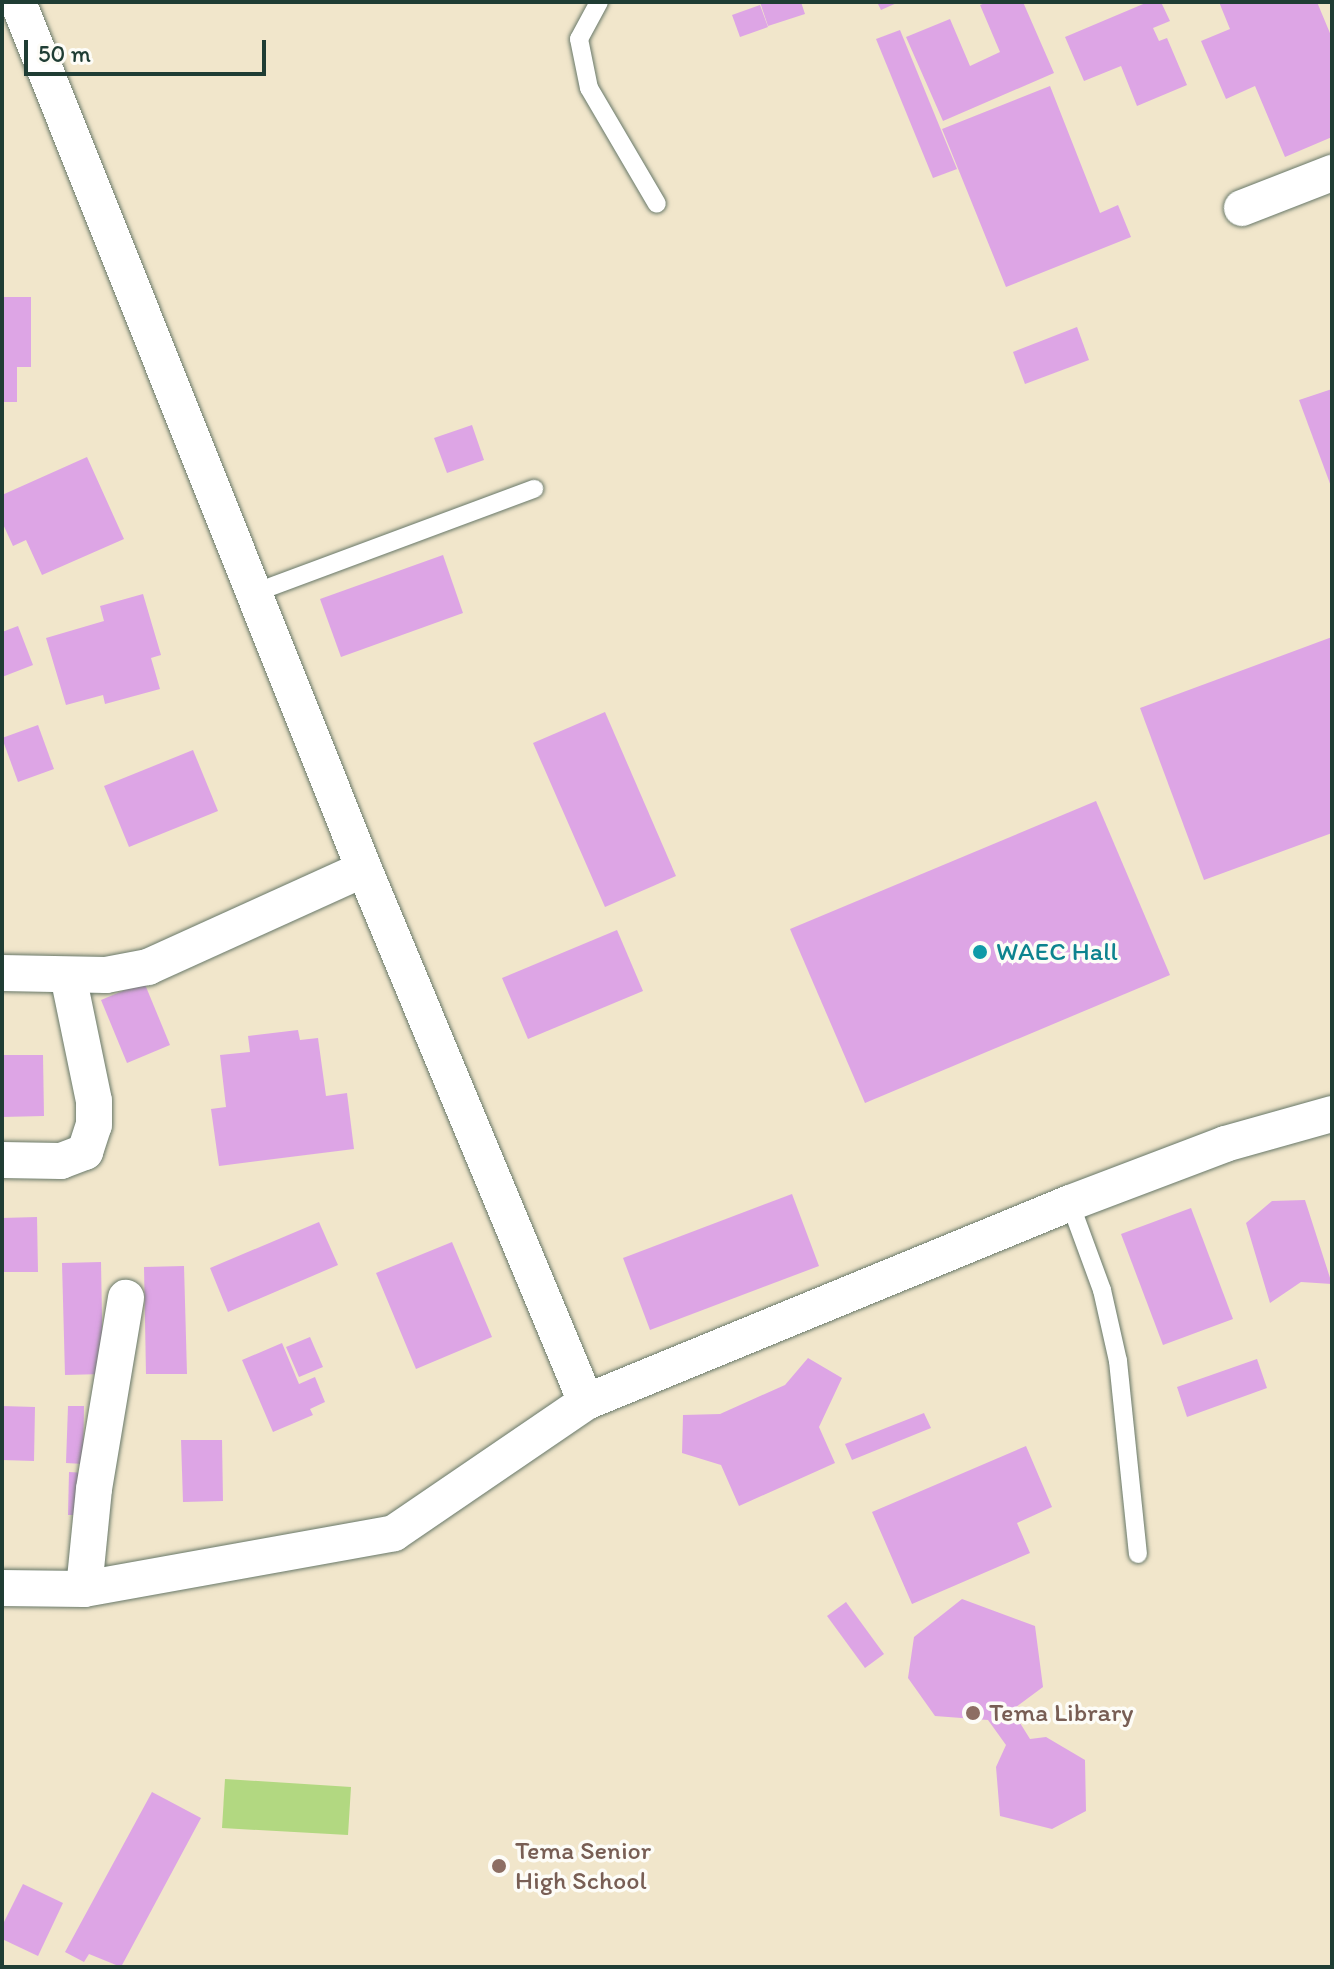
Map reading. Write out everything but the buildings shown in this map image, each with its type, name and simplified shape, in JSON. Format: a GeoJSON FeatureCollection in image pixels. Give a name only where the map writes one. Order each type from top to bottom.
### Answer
{"type":"FeatureCollection","features":[{"type":"Feature","properties":{"kind":"street"},"geometry":{"type":"LineString","coordinates":[[18,2],[364,869],[586,1402]]}},
{"type":"Feature","properties":{"kind":"street"},"geometry":{"type":"LineString","coordinates":[[1242,208],[1332,173]]}},
{"type":"Feature","properties":{"kind":"street"},"geometry":{"type":"LineString","coordinates":[[2,973],[68,976],[148,967],[364,869]]}},
{"type":"Feature","properties":{"kind":"street"},"geometry":{"type":"LineString","coordinates":[[2,1160],[61,1161],[85,1152],[94,1125],[94,1101],[68,976]]}},
{"type":"Feature","properties":{"kind":"street"},"geometry":{"type":"LineString","coordinates":[[2,1588],[84,1589],[394,1533],[586,1402],[1070,1203],[1225,1144],[1332,1114]]}},
{"type":"Feature","properties":{"kind":"street"},"geometry":{"type":"LineString","coordinates":[[84,1589],[94,1489],[126,1298]]}},
{"type":"Feature","properties":{"kind":"lane"},"geometry":{"type":"LineString","coordinates":[[599,2],[579,39],[589,88],[657,204]]}},
{"type":"Feature","properties":{"kind":"lane"},"geometry":{"type":"LineString","coordinates":[[254,593],[534,489]]}},
{"type":"Feature","properties":{"kind":"lane"},"geometry":{"type":"LineString","coordinates":[[1070,1203],[1102,1290],[1118,1361],[1138,1554]]}},
{"type":"Feature","properties":{"kind":"green space"},"geometry":{"type":"Polygon","coordinates":[[[225,1779],[351,1787],[348,1835],[222,1828],[225,1779]]]}},
{"type":"Feature","properties":{"kind":"place","name":"WAEC Hall"},"geometry":{"type":"Point","coordinates":[980,952]}},
{"type":"Feature","properties":{"kind":"place","name":"Tema Library"},"geometry":{"type":"Point","coordinates":[973,1713]}},
{"type":"Feature","properties":{"kind":"place","name":"Tema Senior High School"},"geometry":{"type":"Point","coordinates":[499,1866]}}]}
